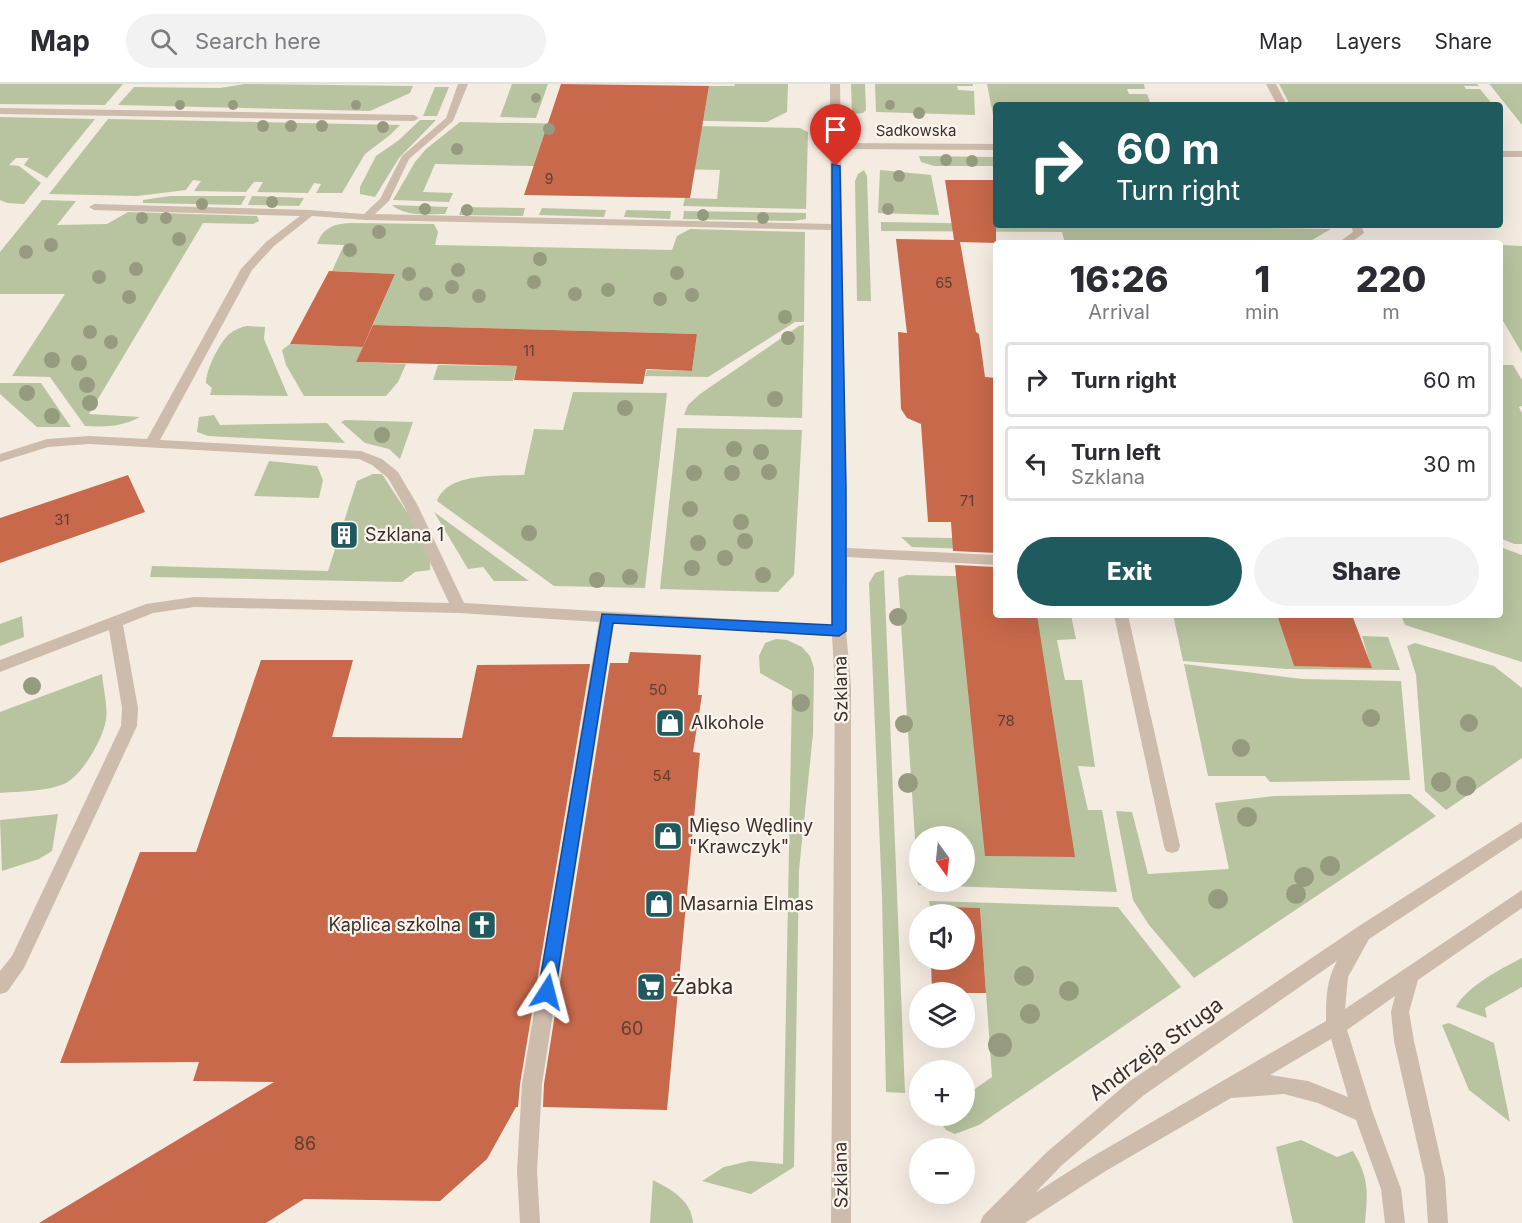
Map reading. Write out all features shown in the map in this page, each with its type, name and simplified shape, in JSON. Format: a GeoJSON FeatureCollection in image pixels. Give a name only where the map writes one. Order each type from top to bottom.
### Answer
{"type":"FeatureCollection","features":[{"type":"Feature","properties":{"kind":"street"},"geometry":{"type":"LineString","coordinates":[[366,217],[384,201],[405,158],[450,119],[463,84]]}},
{"type":"Feature","properties":{"kind":"street","name":"Szklana"},"geometry":{"type":"LineString","coordinates":[[835,84],[839,631],[843,686],[842,1223]]}},
{"type":"Feature","properties":{"kind":"street"},"geometry":{"type":"LineString","coordinates":[[1271,84],[1280,102]]}},
{"type":"Feature","properties":{"kind":"street"},"geometry":{"type":"LineString","coordinates":[[0,111],[414,118]]}},
{"type":"Feature","properties":{"kind":"street","name":"Sadkowska"},"geometry":{"type":"LineString","coordinates":[[835,146],[993,147]]}},
{"type":"Feature","properties":{"kind":"street"},"geometry":{"type":"LineString","coordinates":[[1503,154],[1522,154]]}},
{"type":"Feature","properties":{"kind":"street"},"geometry":{"type":"LineString","coordinates":[[94,207],[310,213],[366,217],[836,227]]}},
{"type":"Feature","properties":{"kind":"street"},"geometry":{"type":"LineString","coordinates":[[151,444],[247,269],[270,244],[310,213]]}},
{"type":"Feature","properties":{"kind":"street"},"geometry":{"type":"LineString","coordinates":[[1348,240],[1359,233],[1357,228]]}},
{"type":"Feature","properties":{"kind":"street"},"geometry":{"type":"LineString","coordinates":[[0,458],[47,443],[89,440],[361,455],[377,462],[393,475],[411,506],[459,608]]}},
{"type":"Feature","properties":{"kind":"street"},"geometry":{"type":"LineString","coordinates":[[839,552],[993,560]]}},
{"type":"Feature","properties":{"kind":"street"},"geometry":{"type":"LineString","coordinates":[[0,666],[151,608],[194,602],[459,608],[839,631]]}},
{"type":"Feature","properties":{"kind":"street"},"geometry":{"type":"LineString","coordinates":[[530,1223],[527,1199],[527,1147],[532,1084],[607,618]]}},
{"type":"Feature","properties":{"kind":"street"},"geometry":{"type":"LineString","coordinates":[[1122,618],[1172,846]]}},
{"type":"Feature","properties":{"kind":"street"},"geometry":{"type":"LineString","coordinates":[[0,986],[18,962],[129,726],[130,708],[115,622]]}},
{"type":"Feature","properties":{"kind":"street","name":"Andrzeja Struga"},"geometry":{"type":"LineString","coordinates":[[990,1223],[1054,1159],[1137,1088],[1365,932],[1522,829]]}},
{"type":"Feature","properties":{"kind":"street"},"geometry":{"type":"LineString","coordinates":[[1005,1223],[1097,1165],[1336,1026],[1522,898]]}},
{"type":"Feature","properties":{"kind":"street","name":"Andrzeja Struga"},"geometry":{"type":"LineString","coordinates":[[1365,932],[1339,975],[1335,1003],[1336,1026],[1363,1113],[1391,1189],[1395,1223]]}},
{"type":"Feature","properties":{"kind":"street"},"geometry":{"type":"LineString","coordinates":[[1410,976],[1400,1012],[1404,1041],[1435,1178],[1438,1223]]}},
{"type":"Feature","properties":{"kind":"street"},"geometry":{"type":"LineString","coordinates":[[1225,1092],[1271,1084],[1294,1086],[1316,1092],[1363,1113]]}},
{"type":"Feature","properties":{"kind":"green space"},"geometry":{"type":"Polygon","coordinates":[[[0,84],[123,84],[105,105],[0,104],[0,84]]]}},
{"type":"Feature","properties":{"kind":"green space"},"geometry":{"type":"Polygon","coordinates":[[[245,84],[413,86],[410,93],[370,111],[118,105],[134,87],[220,88],[245,84]]]}},
{"type":"Feature","properties":{"kind":"green space"},"geometry":{"type":"Polygon","coordinates":[[[512,84],[548,84],[536,118],[500,117],[512,84]]]}},
{"type":"Feature","properties":{"kind":"green space"},"geometry":{"type":"Polygon","coordinates":[[[735,84],[788,84],[787,112],[767,122],[662,120],[704,115],[709,86],[734,86],[735,84]]]}},
{"type":"Feature","properties":{"kind":"green space"},"geometry":{"type":"Polygon","coordinates":[[[851,84],[865,84],[866,110],[863,113],[852,114],[851,84]]]}},
{"type":"Feature","properties":{"kind":"green space"},"geometry":{"type":"Polygon","coordinates":[[[875,84],[973,84],[973,86],[957,86],[958,90],[974,91],[975,115],[876,112],[875,84]]]}},
{"type":"Feature","properties":{"kind":"green space"},"geometry":{"type":"Polygon","coordinates":[[[987,84],[1144,84],[1145,89],[1127,89],[1129,94],[1147,94],[1150,102],[993,102],[993,115],[987,84]]]}},
{"type":"Feature","properties":{"kind":"green space"},"geometry":{"type":"Polygon","coordinates":[[[1279,84],[1477,84],[1479,86],[1464,86],[1466,89],[1480,89],[1491,102],[1288,102],[1279,84]]]}},
{"type":"Feature","properties":{"kind":"green space"},"geometry":{"type":"Polygon","coordinates":[[[1489,84],[1522,84],[1522,125],[1491,86],[1489,84]]]}},
{"type":"Feature","properties":{"kind":"green space"},"geometry":{"type":"Polygon","coordinates":[[[435,87],[449,87],[437,116],[423,116],[435,87]]]}},
{"type":"Feature","properties":{"kind":"green space"},"geometry":{"type":"Polygon","coordinates":[[[0,117],[95,119],[47,178],[24,165],[29,158],[16,158],[9,165],[19,166],[41,183],[24,204],[7,203],[0,200],[0,117]]]}},
{"type":"Feature","properties":{"kind":"green space"},"geometry":{"type":"Polygon","coordinates":[[[108,119],[400,125],[365,154],[342,193],[316,193],[321,184],[314,183],[308,193],[257,192],[263,182],[254,182],[246,192],[194,191],[201,181],[193,180],[186,190],[137,196],[49,194],[108,119]]]}},
{"type":"Feature","properties":{"kind":"green space"},"geometry":{"type":"Polygon","coordinates":[[[420,120],[436,120],[399,158],[375,197],[360,194],[360,187],[376,156],[399,140],[420,120]]]}},
{"type":"Feature","properties":{"kind":"green space"},"geometry":{"type":"Polygon","coordinates":[[[460,122],[800,128],[808,132],[806,209],[683,206],[685,198],[717,199],[720,170],[435,164],[423,192],[453,193],[449,202],[393,200],[415,162],[426,149],[460,122]]]}},
{"type":"Feature","properties":{"kind":"green space"},"geometry":{"type":"Polygon","coordinates":[[[919,156],[993,157],[993,166],[934,166],[921,162],[919,156]]]}},
{"type":"Feature","properties":{"kind":"green space"},"geometry":{"type":"Polygon","coordinates":[[[864,170],[867,176],[871,301],[857,301],[855,181],[858,174],[864,170]]]}},
{"type":"Feature","properties":{"kind":"green space"},"geometry":{"type":"Polygon","coordinates":[[[880,170],[931,175],[939,215],[878,213],[880,170]]]}},
{"type":"Feature","properties":{"kind":"green space"},"geometry":{"type":"Polygon","coordinates":[[[170,196],[246,196],[241,205],[143,203],[143,200],[170,196]]]}},
{"type":"Feature","properties":{"kind":"green space"},"geometry":{"type":"Polygon","coordinates":[[[252,196],[304,198],[299,206],[248,205],[252,196]]]}},
{"type":"Feature","properties":{"kind":"green space"},"geometry":{"type":"Polygon","coordinates":[[[42,200],[76,201],[57,225],[107,224],[128,212],[257,216],[259,221],[253,224],[203,223],[89,414],[140,417],[126,423],[113,426],[85,426],[50,377],[12,376],[65,294],[0,294],[0,252],[42,200]]]}},
{"type":"Feature","properties":{"kind":"green space"},"geometry":{"type":"Polygon","coordinates":[[[392,205],[448,207],[445,214],[424,214],[410,213],[392,205]]]}},
{"type":"Feature","properties":{"kind":"green space"},"geometry":{"type":"Polygon","coordinates":[[[462,207],[525,208],[523,216],[459,215],[462,207]]]}},
{"type":"Feature","properties":{"kind":"green space"},"geometry":{"type":"Polygon","coordinates":[[[542,208],[606,210],[604,217],[539,215],[542,208]]]}},
{"type":"Feature","properties":{"kind":"green space"},"geometry":{"type":"Polygon","coordinates":[[[626,210],[671,211],[670,219],[624,217],[626,210]]]}},
{"type":"Feature","properties":{"kind":"green space"},"geometry":{"type":"Polygon","coordinates":[[[684,211],[806,213],[806,219],[793,221],[683,219],[684,211]]]}},
{"type":"Feature","properties":{"kind":"green space"},"geometry":{"type":"Polygon","coordinates":[[[881,222],[993,224],[993,228],[1331,229],[1312,240],[1064,240],[1062,232],[881,231],[881,222]]]}},
{"type":"Feature","properties":{"kind":"green space"},"geometry":{"type":"Polygon","coordinates":[[[350,223],[434,224],[438,232],[435,245],[672,250],[677,236],[690,229],[805,232],[804,322],[795,322],[708,377],[645,376],[647,370],[692,371],[697,334],[373,325],[395,274],[332,271],[344,245],[317,244],[322,234],[329,228],[350,223]]]}},
{"type":"Feature","properties":{"kind":"green space"},"geometry":{"type":"Polygon","coordinates":[[[1503,245],[1522,246],[1522,353],[1503,321],[1503,245]]]}},
{"type":"Feature","properties":{"kind":"green space"},"geometry":{"type":"Polygon","coordinates":[[[804,325],[802,418],[684,415],[688,405],[700,394],[799,326],[804,325]]]}},
{"type":"Feature","properties":{"kind":"green space"},"geometry":{"type":"Polygon","coordinates":[[[247,326],[265,327],[264,339],[288,396],[210,395],[212,388],[206,383],[217,350],[229,334],[247,326]]]}},
{"type":"Feature","properties":{"kind":"green space"},"geometry":{"type":"Polygon","coordinates":[[[290,344],[363,347],[357,362],[406,364],[398,382],[386,396],[304,396],[286,365],[282,350],[290,344]]]}},
{"type":"Feature","properties":{"kind":"green space"},"geometry":{"type":"Polygon","coordinates":[[[438,365],[517,366],[513,381],[433,380],[438,365]]]}},
{"type":"Feature","properties":{"kind":"green space"},"geometry":{"type":"Polygon","coordinates":[[[1503,365],[1513,365],[1522,380],[1522,406],[1519,407],[1522,413],[1522,544],[1514,544],[1503,539],[1503,365]]]}},
{"type":"Feature","properties":{"kind":"green space"},"geometry":{"type":"Polygon","coordinates":[[[0,383],[41,383],[71,427],[37,427],[0,394],[0,383]]]}},
{"type":"Feature","properties":{"kind":"green space"},"geometry":{"type":"Polygon","coordinates":[[[573,392],[667,393],[645,588],[554,586],[437,501],[451,485],[463,480],[489,476],[524,475],[534,429],[563,430],[573,392]]]}},
{"type":"Feature","properties":{"kind":"green space"},"geometry":{"type":"Polygon","coordinates":[[[214,415],[220,425],[327,423],[345,443],[208,436],[197,432],[199,417],[214,415]]]}},
{"type":"Feature","properties":{"kind":"green space"},"geometry":{"type":"Polygon","coordinates":[[[345,420],[413,422],[400,459],[389,449],[365,443],[341,422],[345,420]]]}},
{"type":"Feature","properties":{"kind":"green space"},"geometry":{"type":"Polygon","coordinates":[[[677,428],[802,430],[794,575],[778,592],[660,589],[677,428]]]}},
{"type":"Feature","properties":{"kind":"green space"},"geometry":{"type":"Polygon","coordinates":[[[269,461],[317,466],[323,480],[319,498],[254,496],[269,461]]]}},
{"type":"Feature","properties":{"kind":"green space"},"geometry":{"type":"Polygon","coordinates":[[[373,474],[382,474],[431,549],[430,570],[415,572],[402,582],[150,577],[152,566],[328,571],[357,481],[373,474]]]}},
{"type":"Feature","properties":{"kind":"green space"},"geometry":{"type":"Polygon","coordinates":[[[434,512],[529,581],[494,581],[483,567],[468,569],[434,512]]]}},
{"type":"Feature","properties":{"kind":"green space"},"geometry":{"type":"Polygon","coordinates":[[[901,537],[993,539],[993,550],[912,547],[901,537]]]}},
{"type":"Feature","properties":{"kind":"green space"},"geometry":{"type":"Polygon","coordinates":[[[1503,548],[1522,555],[1522,662],[1405,625],[1402,618],[1503,618],[1503,548]]]}},
{"type":"Feature","properties":{"kind":"green space"},"geometry":{"type":"Polygon","coordinates":[[[884,570],[905,1093],[886,1092],[882,896],[869,583],[875,573],[884,570]]]}},
{"type":"Feature","properties":{"kind":"green space"},"geometry":{"type":"Polygon","coordinates":[[[906,575],[993,577],[993,618],[1072,618],[1076,639],[1057,640],[1065,680],[1082,680],[1095,767],[1078,766],[1088,810],[1102,810],[1117,892],[975,887],[975,826],[914,826],[898,578],[906,575]]]}},
{"type":"Feature","properties":{"kind":"green space"},"geometry":{"type":"Polygon","coordinates":[[[22,616],[24,637],[0,646],[0,624],[22,616]]]}},
{"type":"Feature","properties":{"kind":"green space"},"geometry":{"type":"Polygon","coordinates":[[[1174,618],[1278,618],[1294,666],[1371,667],[1362,636],[1388,637],[1400,670],[1287,669],[1183,661],[1174,618]]]}},
{"type":"Feature","properties":{"kind":"green space"},"geometry":{"type":"Polygon","coordinates":[[[776,639],[787,640],[802,647],[810,656],[814,668],[813,734],[799,870],[794,1167],[751,1194],[702,1181],[724,1167],[750,1161],[783,1164],[792,691],[760,673],[759,656],[765,643],[776,639]]]}},
{"type":"Feature","properties":{"kind":"green space"},"geometry":{"type":"Polygon","coordinates":[[[1415,643],[1494,666],[1522,688],[1522,758],[1446,810],[1425,791],[1416,675],[1407,646],[1415,643]]]}},
{"type":"Feature","properties":{"kind":"green space"},"geometry":{"type":"Polygon","coordinates":[[[1184,664],[1302,679],[1401,681],[1410,780],[1270,782],[1265,776],[1208,776],[1184,664]]]}},
{"type":"Feature","properties":{"kind":"green space"},"geometry":{"type":"Polygon","coordinates":[[[102,674],[106,720],[96,746],[78,773],[71,780],[57,787],[0,793],[0,712],[102,674]]]}},
{"type":"Feature","properties":{"kind":"green space"},"geometry":{"type":"Polygon","coordinates":[[[1410,794],[1436,816],[1194,978],[1149,925],[1133,900],[1116,811],[1132,812],[1148,874],[1229,869],[1215,803],[1274,796],[1410,794]]]}},
{"type":"Feature","properties":{"kind":"green space"},"geometry":{"type":"Polygon","coordinates":[[[58,814],[52,851],[39,859],[2,871],[0,820],[58,814]]]}},
{"type":"Feature","properties":{"kind":"green space"},"geometry":{"type":"Polygon","coordinates":[[[929,901],[1118,907],[1181,987],[979,1125],[955,1134],[943,1126],[975,1126],[975,1089],[992,1077],[980,908],[975,908],[975,904],[930,904],[929,901]]]}},
{"type":"Feature","properties":{"kind":"green space"},"geometry":{"type":"Polygon","coordinates":[[[1522,958],[1522,987],[1485,1008],[1487,1018],[1456,1007],[1476,985],[1522,958]]]}},
{"type":"Feature","properties":{"kind":"green space"},"geometry":{"type":"Polygon","coordinates":[[[1449,1023],[1494,1043],[1510,1122],[1469,1090],[1442,1025],[1449,1023]]]}},
{"type":"Feature","properties":{"kind":"green space"},"geometry":{"type":"Polygon","coordinates":[[[1301,1140],[1337,1157],[1353,1151],[1365,1177],[1367,1202],[1365,1223],[1293,1223],[1276,1147],[1301,1140]]]}},
{"type":"Feature","properties":{"kind":"green space"},"geometry":{"type":"Polygon","coordinates":[[[653,1180],[684,1202],[689,1208],[693,1223],[650,1223],[653,1180]]]}},
{"type":"Feature","properties":{"kind":"building"},"geometry":{"type":"Polygon","coordinates":[[[561,84],[709,86],[690,198],[524,195],[561,84]]]}},
{"type":"Feature","properties":{"kind":"building"},"geometry":{"type":"Polygon","coordinates":[[[945,180],[993,180],[993,228],[996,228],[996,240],[993,240],[993,243],[960,242],[976,332],[979,334],[985,377],[993,378],[993,553],[953,551],[951,522],[928,522],[921,424],[907,418],[901,409],[898,332],[907,333],[896,239],[954,240],[945,180]]]}},
{"type":"Feature","properties":{"kind":"building"},"geometry":{"type":"Polygon","coordinates":[[[329,271],[395,274],[363,347],[290,344],[329,271]]]}},
{"type":"Feature","properties":{"kind":"building"},"geometry":{"type":"Polygon","coordinates":[[[373,325],[697,334],[692,371],[646,369],[643,384],[514,380],[517,366],[356,362],[373,325]]]}},
{"type":"Feature","properties":{"kind":"building"},"geometry":{"type":"Polygon","coordinates":[[[128,475],[145,512],[0,563],[0,518],[128,475]]]}},
{"type":"Feature","properties":{"kind":"building"},"geometry":{"type":"Polygon","coordinates":[[[955,565],[993,567],[993,618],[1037,618],[1075,857],[985,856],[955,565]]]}},
{"type":"Feature","properties":{"kind":"building"},"geometry":{"type":"Polygon","coordinates":[[[1278,618],[1353,618],[1372,668],[1294,666],[1278,618]]]}},
{"type":"Feature","properties":{"kind":"building"},"geometry":{"type":"Polygon","coordinates":[[[630,652],[701,655],[698,695],[702,695],[693,752],[700,753],[667,1110],[543,1107],[544,1084],[610,663],[628,663],[630,652]]]}},
{"type":"Feature","properties":{"kind":"building"},"geometry":{"type":"Polygon","coordinates":[[[261,660],[353,660],[332,737],[462,738],[477,665],[590,664],[518,1107],[487,1159],[440,1201],[304,1199],[266,1223],[39,1223],[274,1082],[193,1081],[199,1062],[60,1063],[140,852],[196,852],[261,660]]]}},
{"type":"Feature","properties":{"kind":"building"},"geometry":{"type":"Polygon","coordinates":[[[975,908],[980,908],[986,993],[975,993],[975,982],[932,982],[931,970],[975,970],[975,908]]]}},
{"type":"Feature","properties":{"kind":"place","name":"Szklana 1"},"geometry":{"type":"Point","coordinates":[344,535]}},
{"type":"Feature","properties":{"kind":"place","name":"Alkohole"},"geometry":{"type":"Point","coordinates":[670,723]}},
{"type":"Feature","properties":{"kind":"place","name":"Mięso Wędliny \"Krawczyk\""},"geometry":{"type":"Point","coordinates":[668,836]}},
{"type":"Feature","properties":{"kind":"place","name":"Masarnia Elmas"},"geometry":{"type":"Point","coordinates":[659,904]}},
{"type":"Feature","properties":{"kind":"place","name":"Kaplica szkolna"},"geometry":{"type":"Point","coordinates":[482,925]}},
{"type":"Feature","properties":{"kind":"place","name":"Żabka"},"geometry":{"type":"Point","coordinates":[651,987]}},
{"type":"Feature","properties":{"kind":"route"},"geometry":{"type":"LineString","coordinates":[[547,992],[607,618],[839,631],[840,489],[836,166]]}}]}
